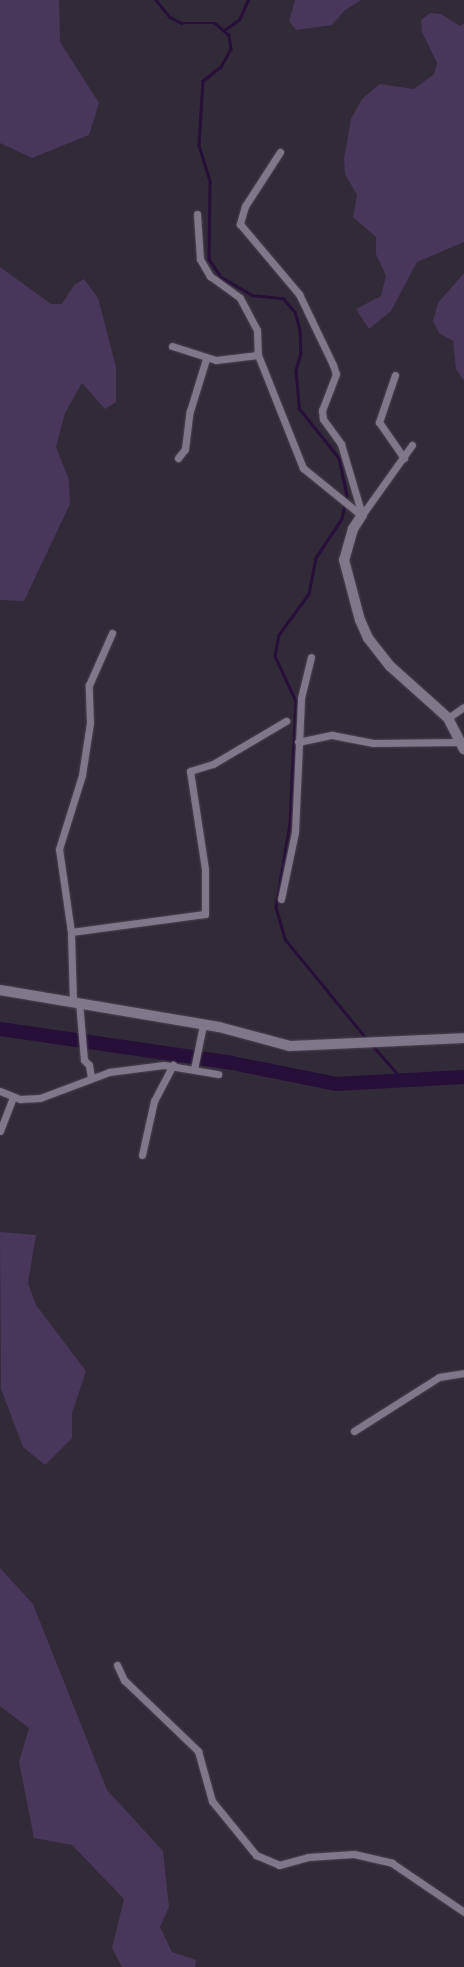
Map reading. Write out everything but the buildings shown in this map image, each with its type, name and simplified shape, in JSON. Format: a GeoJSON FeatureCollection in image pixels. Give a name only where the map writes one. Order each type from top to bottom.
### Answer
{"type":"FeatureCollection","features":[{"type":"Feature","properties":{"kind":"main road"},"geometry":{"type":"LineString","coordinates":[[362,516],[353,529],[344,560],[360,620],[368,638],[390,666],[448,718],[463,746]]}},
{"type":"Feature","properties":{"kind":"main road"},"geometry":{"type":"LineString","coordinates":[[0,990],[76,1001],[203,1025],[290,1046],[464,1038]]}},
{"type":"Feature","properties":{"kind":"street"},"geometry":{"type":"LineString","coordinates":[[280,152],[245,206],[240,224],[298,294],[333,365],[336,374],[322,410],[323,420],[341,444],[362,516]]}},
{"type":"Feature","properties":{"kind":"street"},"geometry":{"type":"LineString","coordinates":[[196,214],[200,259],[210,276],[240,298],[257,330],[258,354],[302,468],[362,516]]}},
{"type":"Feature","properties":{"kind":"street"},"geometry":{"type":"LineString","coordinates":[[172,346],[206,358],[258,354]]}},
{"type":"Feature","properties":{"kind":"street"},"geometry":{"type":"LineString","coordinates":[[178,458],[185,449],[190,411],[206,358]]}},
{"type":"Feature","properties":{"kind":"street"},"geometry":{"type":"LineString","coordinates":[[395,375],[379,422],[404,458]]}},
{"type":"Feature","properties":{"kind":"street"},"geometry":{"type":"LineString","coordinates":[[362,516],[412,445]]}},
{"type":"Feature","properties":{"kind":"street"},"geometry":{"type":"LineString","coordinates":[[91,1078],[89,1065],[84,1060],[76,1001],[71,932],[59,849],[82,775],[90,723],[90,685],[112,633]]}},
{"type":"Feature","properties":{"kind":"street"},"geometry":{"type":"LineString","coordinates":[[281,898],[295,832],[301,698],[312,657]]}},
{"type":"Feature","properties":{"kind":"street"},"geometry":{"type":"LineString","coordinates":[[448,718],[464,707]]}},
{"type":"Feature","properties":{"kind":"street"},"geometry":{"type":"LineString","coordinates":[[71,932],[205,914],[205,869],[190,770],[221,759],[286,721]]}},
{"type":"Feature","properties":{"kind":"street"},"geometry":{"type":"LineString","coordinates":[[298,742],[332,735],[373,744],[463,746]]}},
{"type":"Feature","properties":{"kind":"street"},"geometry":{"type":"LineString","coordinates":[[194,1067],[203,1025]]}},
{"type":"Feature","properties":{"kind":"street"},"geometry":{"type":"LineString","coordinates":[[142,1155],[154,1100],[173,1065]]}},
{"type":"Feature","properties":{"kind":"street"},"geometry":{"type":"LineString","coordinates":[[0,1091],[13,1097],[40,1098],[91,1078],[173,1065],[194,1067],[218,1074]]}},
{"type":"Feature","properties":{"kind":"street"},"geometry":{"type":"LineString","coordinates":[[0,1131],[13,1097]]}},
{"type":"Feature","properties":{"kind":"street"},"geometry":{"type":"LineString","coordinates":[[354,1431],[438,1377],[464,1373]]}},
{"type":"Feature","properties":{"kind":"street"},"geometry":{"type":"LineString","coordinates":[[117,1665],[124,1680],[198,1751],[212,1801],[256,1855],[278,1865],[308,1857],[354,1854],[392,1863],[464,1912]]}},
{"type":"Feature","properties":{"kind":"shaded area"},"geometry":{"type":"Polygon","coordinates":[[[0,0],[59,0],[60,42],[99,103],[89,135],[32,158],[0,143],[0,0]]]}},
{"type":"Feature","properties":{"kind":"shaded area"},"geometry":{"type":"Polygon","coordinates":[[[295,0],[361,0],[345,10],[332,25],[296,30],[289,21],[295,0]]]}},
{"type":"Feature","properties":{"kind":"shaded area"},"geometry":{"type":"Polygon","coordinates":[[[430,13],[441,14],[460,26],[464,23],[464,242],[417,262],[391,311],[369,329],[356,309],[381,296],[386,276],[376,254],[376,237],[353,217],[357,195],[345,174],[344,159],[351,119],[362,99],[380,84],[414,89],[434,74],[437,63],[422,32],[421,20],[430,13]]]}},
{"type":"Feature","properties":{"kind":"shaded area"},"geometry":{"type":"Polygon","coordinates":[[[0,267],[51,304],[62,304],[74,285],[84,279],[98,298],[116,367],[116,402],[105,409],[82,383],[65,413],[56,447],[69,480],[70,504],[24,601],[0,600],[0,267]]]}},
{"type":"Feature","properties":{"kind":"shaded area"},"geometry":{"type":"Polygon","coordinates":[[[464,273],[464,381],[456,369],[453,341],[439,333],[433,321],[438,303],[464,273]]]}},
{"type":"Feature","properties":{"kind":"shaded area"},"geometry":{"type":"Polygon","coordinates":[[[0,1232],[36,1235],[28,1283],[36,1305],[86,1371],[72,1413],[72,1438],[45,1465],[23,1447],[1,1389],[0,1232]]]}},
{"type":"Feature","properties":{"kind":"shaded area"},"geometry":{"type":"Polygon","coordinates":[[[0,1568],[33,1604],[107,1790],[163,1851],[169,1907],[160,1927],[172,1952],[196,1960],[195,1967],[122,1967],[112,1948],[124,1899],[72,1845],[34,1838],[19,1762],[29,1728],[0,1706],[0,1568]]]}},
{"type":"Feature","properties":{"kind":"waterway"},"geometry":{"type":"LineString","coordinates":[[156,0],[170,17],[182,23],[215,23],[229,35],[231,49],[221,67],[203,81],[199,145],[210,182],[209,259],[221,277],[252,295],[283,298],[295,312],[300,330],[301,353],[296,370],[299,408],[339,458],[347,495],[342,519],[316,558],[309,594],[279,635],[275,656],[296,701],[290,824],[276,907],[285,939],[366,1038]]}},
{"type":"Feature","properties":{"kind":"waterway"},"geometry":{"type":"LineString","coordinates":[[224,30],[239,20],[248,0]]}},
{"type":"Feature","properties":{"kind":"waterway"},"geometry":{"type":"LineString","coordinates":[[0,1029],[232,1063],[336,1084],[464,1077]]}},
{"type":"Feature","properties":{"kind":"waterway"},"geometry":{"type":"LineString","coordinates":[[373,1046],[403,1080]]}}]}
